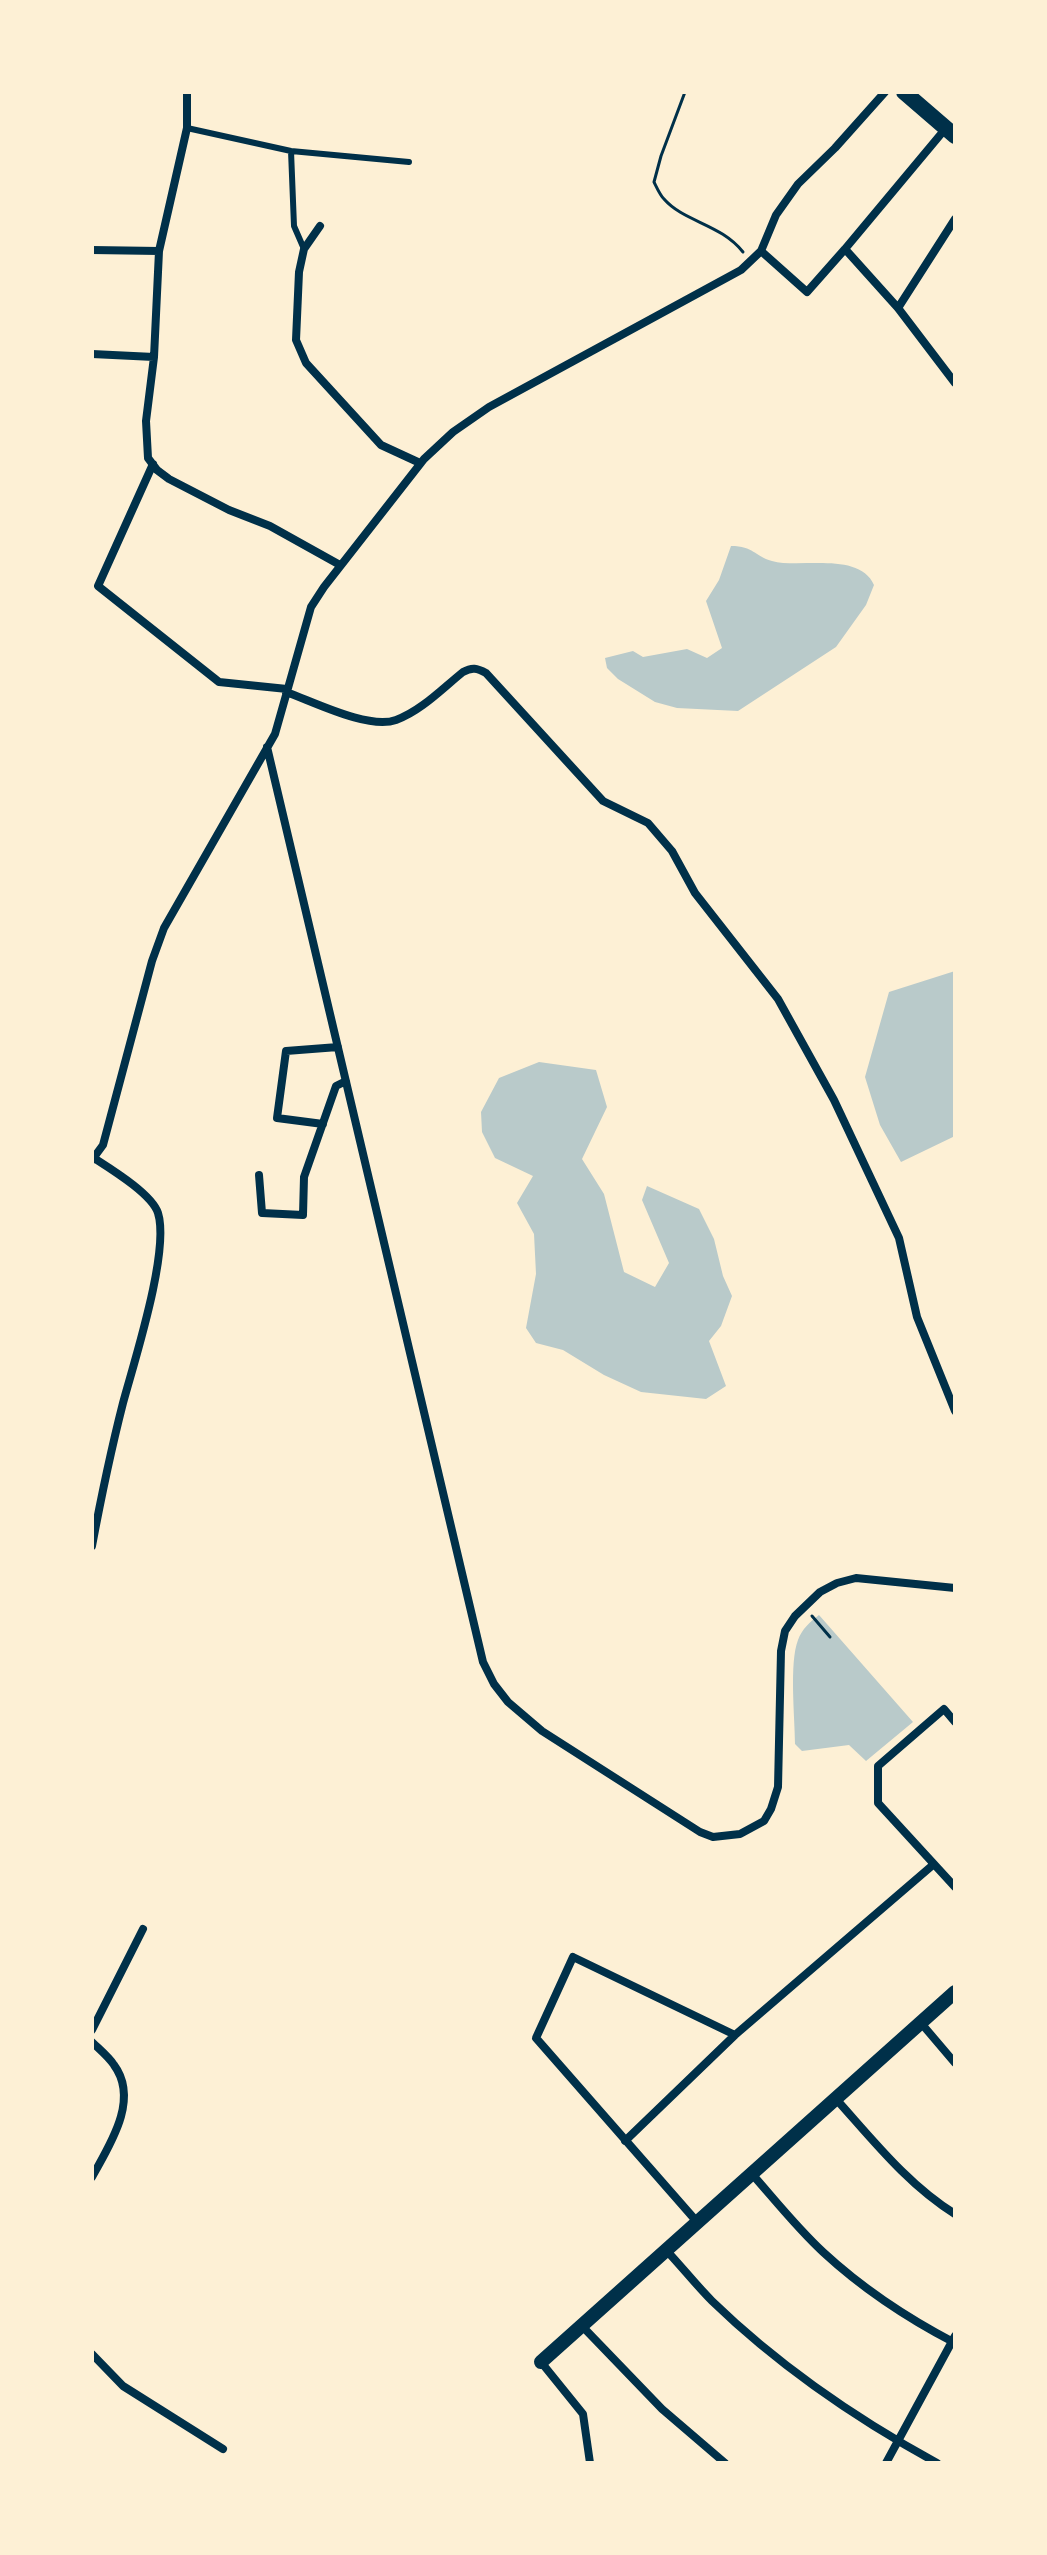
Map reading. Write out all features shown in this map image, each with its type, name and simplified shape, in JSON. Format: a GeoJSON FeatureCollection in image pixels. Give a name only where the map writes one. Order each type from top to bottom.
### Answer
{"type":"FeatureCollection","features":[{"type":"Feature","properties":{"kind":"main road"},"geometry":{"type":"LineString","coordinates":[[904,92],[950,132]]}},
{"type":"Feature","properties":{"kind":"street"},"geometry":{"type":"LineString","coordinates":[[187,92],[187,128],[159,251],[154,357],[146,421],[148,458],[169,479],[229,510],[270,526],[340,565]]}},
{"type":"Feature","properties":{"kind":"street"},"geometry":{"type":"LineString","coordinates":[[92,1546],[122,1405],[143,1330],[161,1232],[158,1210],[147,1198],[93,1159],[103,1145],[152,961],[164,928],[275,734],[311,607],[420,463],[453,432],[489,407],[741,270],[761,251],[776,215],[798,184],[885,92]]}},
{"type":"Feature","properties":{"kind":"street"},"geometry":{"type":"LineString","coordinates":[[761,251],[807,292],[950,132]]}},
{"type":"Feature","properties":{"kind":"street"},"geometry":{"type":"LineString","coordinates":[[898,308],[955,219]]}},
{"type":"Feature","properties":{"kind":"street"},"geometry":{"type":"LineString","coordinates":[[320,226],[304,249],[299,272],[296,340],[306,363],[381,445],[420,463]]}},
{"type":"Feature","properties":{"kind":"street"},"geometry":{"type":"LineString","coordinates":[[845,249],[898,308],[955,383]]}},
{"type":"Feature","properties":{"kind":"street"},"geometry":{"type":"LineString","coordinates":[[92,250],[159,251]]}},
{"type":"Feature","properties":{"kind":"street"},"geometry":{"type":"LineString","coordinates":[[92,354],[154,357]]}},
{"type":"Feature","properties":{"kind":"street"},"geometry":{"type":"LineString","coordinates":[[153,464],[98,586],[219,682],[287,691],[364,720],[392,722],[412,712],[463,672],[478,669],[486,673],[603,801],[648,823],[672,851],[695,893],[778,999],[834,1100],[899,1238],[917,1317],[955,1411]]}},
{"type":"Feature","properties":{"kind":"street"},"geometry":{"type":"LineString","coordinates":[[267,747],[478,1648],[494,1684],[508,1702],[542,1731],[700,1832],[713,1837],[740,1834],[764,1821],[778,1787],[781,1651],[785,1631],[804,1606],[820,1592],[856,1578],[955,1588]]}},
{"type":"Feature","properties":{"kind":"street"},"geometry":{"type":"LineString","coordinates":[[323,1124],[277,1118],[286,1051],[338,1047]]}},
{"type":"Feature","properties":{"kind":"street"},"geometry":{"type":"LineString","coordinates":[[259,1175],[262,1213],[303,1215],[304,1177],[336,1086],[346,1081]]}},
{"type":"Feature","properties":{"kind":"street"},"geometry":{"type":"LineString","coordinates":[[955,1722],[944,1709],[878,1766],[878,1803],[955,1887]]}},
{"type":"Feature","properties":{"kind":"street"},"geometry":{"type":"LineString","coordinates":[[625,2141],[735,2035],[934,1864]]}},
{"type":"Feature","properties":{"kind":"street"},"geometry":{"type":"LineString","coordinates":[[92,2030],[143,1929]]}},
{"type":"Feature","properties":{"kind":"street"},"geometry":{"type":"LineString","coordinates":[[698,2223],[536,2038],[573,1957],[735,2035]]}},
{"type":"Feature","properties":{"kind":"street"},"geometry":{"type":"LineString","coordinates":[[590,2463],[583,2414],[541,2362],[955,1992]]}},
{"type":"Feature","properties":{"kind":"street"},"geometry":{"type":"LineString","coordinates":[[921,2023],[955,2063]]}},
{"type":"Feature","properties":{"kind":"street"},"geometry":{"type":"LineString","coordinates":[[92,2042],[115,2065],[125,2095],[116,2128],[92,2177]]}},
{"type":"Feature","properties":{"kind":"street"},"geometry":{"type":"LineString","coordinates":[[836,2099],[891,2160],[955,2214]]}},
{"type":"Feature","properties":{"kind":"street"},"geometry":{"type":"LineString","coordinates":[[752,2174],[793,2222],[849,2274],[909,2318],[954,2340],[886,2463]]}},
{"type":"Feature","properties":{"kind":"street"},"geometry":{"type":"LineString","coordinates":[[666,2250],[712,2300],[780,2361],[852,2414],[937,2463]]}},
{"type":"Feature","properties":{"kind":"street"},"geometry":{"type":"LineString","coordinates":[[582,2326],[662,2409],[725,2463]]}},
{"type":"Feature","properties":{"kind":"street"},"geometry":{"type":"LineString","coordinates":[[92,2354],[123,2386],[223,2449]]}},
{"type":"Feature","properties":{"kind":"lane"},"geometry":{"type":"LineString","coordinates":[[187,128],[291,151],[409,162]]}},
{"type":"Feature","properties":{"kind":"lane"},"geometry":{"type":"LineString","coordinates":[[291,151],[294,226],[304,249]]}},
{"type":"Feature","properties":{"kind":"path"},"geometry":{"type":"LineString","coordinates":[[685,92],[654,182],[665,200],[719,230],[736,243],[751,261]]}},
{"type":"Feature","properties":{"kind":"path"},"geometry":{"type":"LineString","coordinates":[[804,1606],[830,1637]]}},
{"type":"Feature","properties":{"kind":"shaded area"},"geometry":{"type":"Polygon","coordinates":[[[731,546],[749,549],[772,561],[828,563],[856,568],[874,585],[866,605],[836,647],[738,711],[677,708],[655,702],[618,679],[607,668],[605,658],[633,651],[643,657],[687,649],[707,658],[722,648],[706,601],[719,580],[731,546]]]}},
{"type":"Feature","properties":{"kind":"shaded area"},"geometry":{"type":"Polygon","coordinates":[[[955,971],[955,1136],[901,1162],[880,1125],[865,1077],[889,992],[955,971]]]}},
{"type":"Feature","properties":{"kind":"shaded area"},"geometry":{"type":"Polygon","coordinates":[[[539,1062],[596,1070],[607,1107],[582,1159],[604,1194],[624,1272],[655,1287],[669,1263],[642,1200],[647,1186],[699,1209],[714,1239],[723,1276],[732,1296],[721,1326],[709,1341],[726,1386],[706,1399],[641,1392],[604,1375],[563,1350],[536,1343],[526,1328],[536,1274],[534,1234],[517,1203],[533,1176],[495,1158],[482,1132],[481,1112],[499,1078],[539,1062]]]}},
{"type":"Feature","properties":{"kind":"shaded area"},"geometry":{"type":"Polygon","coordinates":[[[819,1615],[913,1722],[866,1761],[849,1745],[802,1751],[795,1744],[795,1650],[802,1632],[819,1615]]]}}]}
